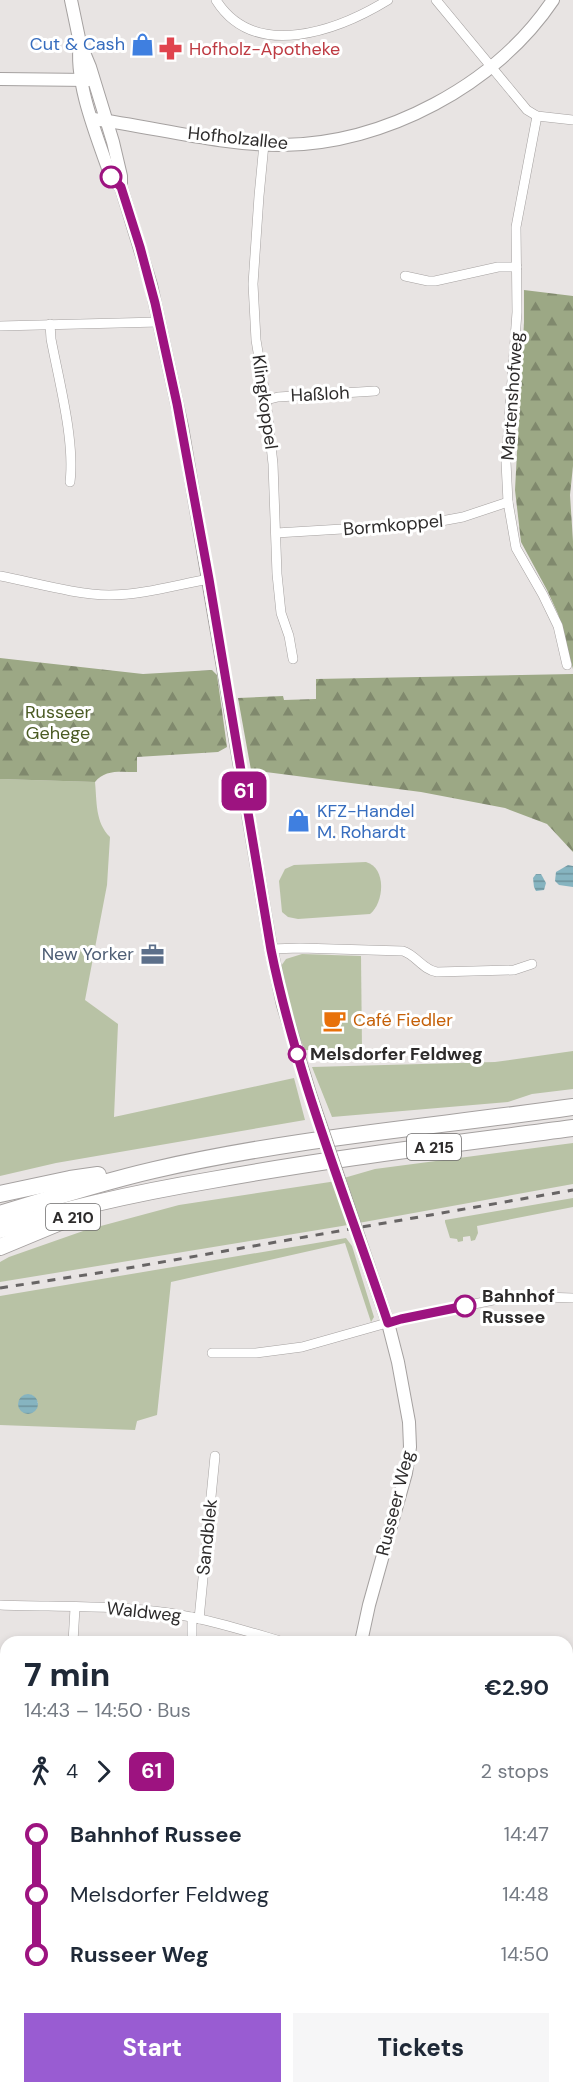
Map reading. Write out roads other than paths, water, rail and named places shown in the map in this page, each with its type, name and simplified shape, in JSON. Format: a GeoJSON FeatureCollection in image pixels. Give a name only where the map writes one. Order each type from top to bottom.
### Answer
{"type":"FeatureCollection","features":[{"type":"Feature","properties":{"kind":"highway","name":"A 215"},"geometry":{"type":"LineString","coordinates":[[0,1214],[65,1193],[155,1170],[273,1148],[573,1107]]}},
{"type":"Feature","properties":{"kind":"highway","name":"A 215"},"geometry":{"type":"LineString","coordinates":[[0,1230],[63,1211],[148,1192],[296,1166],[573,1128]]}},
{"type":"Feature","properties":{"kind":"highway","name":"A 210"},"geometry":{"type":"LineString","coordinates":[[0,1194],[70,1179],[155,1170]]}},
{"type":"Feature","properties":{"kind":"highway","name":"A 210"},"geometry":{"type":"LineString","coordinates":[[0,1247],[66,1220],[148,1192]]}},
{"type":"Feature","properties":{"kind":"street"},"geometry":{"type":"LineString","coordinates":[[0,79],[87,80],[87,57],[80,43],[71,0]]}},
{"type":"Feature","properties":{"kind":"street"},"geometry":{"type":"LineString","coordinates":[[216,0],[240,25],[272,36],[297,34],[330,27],[359,16],[388,0]]}},
{"type":"Feature","properties":{"kind":"street"},"geometry":{"type":"LineString","coordinates":[[436,0],[523,106],[537,116],[573,120]]}},
{"type":"Feature","properties":{"kind":"street","name":"Hofholzallee"},"geometry":{"type":"LineString","coordinates":[[93,119],[264,144],[295,144],[350,135],[394,122],[447,98],[492,67],[523,38],[553,0]]}},
{"type":"Feature","properties":{"kind":"street","name":"Russeer Weg"},"geometry":{"type":"LineString","coordinates":[[87,80],[93,119],[111,177],[121,187]]}},
{"type":"Feature","properties":{"kind":"street","name":"Russeer Weg"},"geometry":{"type":"LineString","coordinates":[[87,80],[108,121],[122,176],[121,187],[140,247],[159,322],[189,462],[271,950],[283,1005],[310,1095],[388,1323],[405,1395],[410,1434],[410,1458],[362,1636]]}},
{"type":"Feature","properties":{"kind":"street","name":"Martenshofweg"},"geometry":{"type":"LineString","coordinates":[[537,116],[517,218],[518,312],[506,462],[508,501],[516,548],[558,627],[567,665]]}},
{"type":"Feature","properties":{"kind":"street","name":"Klingkoppel"},"geometry":{"type":"LineString","coordinates":[[264,144],[253,284],[256,340],[266,399],[273,464],[281,613],[289,636],[293,659]]}},
{"type":"Feature","properties":{"kind":"street"},"geometry":{"type":"LineString","coordinates":[[405,276],[435,281],[498,267],[517,267]]}},
{"type":"Feature","properties":{"kind":"street"},"geometry":{"type":"LineString","coordinates":[[0,326],[159,322]]}},
{"type":"Feature","properties":{"kind":"street"},"geometry":{"type":"LineString","coordinates":[[50,324],[70,445],[72,469],[70,482]]}},
{"type":"Feature","properties":{"kind":"street","name":"Haßloh"},"geometry":{"type":"LineString","coordinates":[[266,399],[375,391]]}},
{"type":"Feature","properties":{"kind":"street","name":"Bormkoppel"},"geometry":{"type":"LineString","coordinates":[[276,533],[435,523],[463,517],[508,501]]}},
{"type":"Feature","properties":{"kind":"street"},"geometry":{"type":"LineString","coordinates":[[0,576],[111,595],[142,592],[209,579]]}},
{"type":"Feature","properties":{"kind":"street"},"geometry":{"type":"LineString","coordinates":[[271,950],[300,948],[403,951],[410,953],[428,969],[437,972],[514,970],[532,964]]}},
{"type":"Feature","properties":{"kind":"street"},"geometry":{"type":"LineString","coordinates":[[212,1353],[256,1353],[282,1350],[401,1319],[513,1296],[573,1298]]}},
{"type":"Feature","properties":{"kind":"street","name":"Sandblek"},"geometry":{"type":"LineString","coordinates":[[193,1636],[215,1456]]}},
{"type":"Feature","properties":{"kind":"street","name":"Waldweg"},"geometry":{"type":"LineString","coordinates":[[0,1605],[139,1610],[195,1618],[264,1636]]}},
{"type":"Feature","properties":{"kind":"street"},"geometry":{"type":"LineString","coordinates":[[73,1636],[75,1608]]}},
{"type":"Feature","properties":{"kind":"water"},"geometry":{"type":"Polygon","coordinates":[[[568,865],[573,866],[573,887],[559,885],[555,881],[556,872],[568,865]]]}},
{"type":"Feature","properties":{"kind":"water"},"geometry":{"type":"Polygon","coordinates":[[[536,874],[541,874],[546,883],[544,890],[536,891],[534,887],[533,878],[536,874]]]}},
{"type":"Feature","properties":{"kind":"water"},"geometry":{"type":"Polygon","coordinates":[[[28,1394],[35,1397],[38,1404],[35,1411],[28,1414],[21,1411],[18,1404],[21,1397],[28,1394]]]}},
{"type":"Feature","properties":{"kind":"railway"},"geometry":{"type":"LineString","coordinates":[[0,1288],[111,1271],[573,1190]]}},
{"type":"Feature","properties":{"kind":"place","name":"Cut & Cash"},"geometry":{"type":"Point","coordinates":[143,44]}},
{"type":"Feature","properties":{"kind":"place","name":"Hofholz-Apotheke"},"geometry":{"type":"Point","coordinates":[171,49]}},
{"type":"Feature","properties":{"kind":"place","name":"KFZ-Handel M. Rohardt"},"geometry":{"type":"Point","coordinates":[299,821]}},
{"type":"Feature","properties":{"kind":"place","name":"New Yorker"},"geometry":{"type":"Point","coordinates":[152,954]}},
{"type":"Feature","properties":{"kind":"place","name":"Café Fiedler"},"geometry":{"type":"Point","coordinates":[335,1020]}},
{"type":"Feature","properties":{"kind":"place","name":"Melsdorfer Feldweg"},"geometry":{"type":"Point","coordinates":[297,1054]}},
{"type":"Feature","properties":{"kind":"place","name":"Bahnhof Russee"},"geometry":{"type":"Point","coordinates":[465,1306]}},
{"type":"Feature","properties":{"kind":"park label","name":"Russeer Gehege"},"geometry":{"type":"Point","coordinates":[58,722]}}]}
